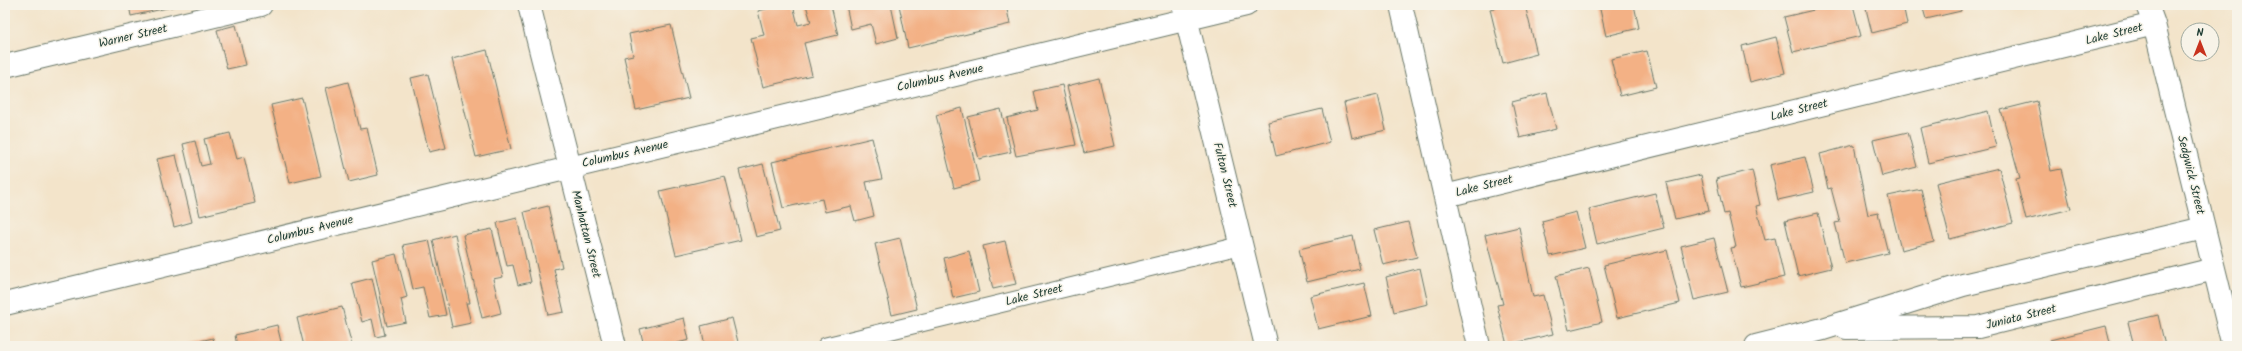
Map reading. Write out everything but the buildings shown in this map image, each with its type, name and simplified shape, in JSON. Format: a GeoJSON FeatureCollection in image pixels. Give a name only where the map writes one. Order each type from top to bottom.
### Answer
{"type":"FeatureCollection","features":[{"type":"Feature","properties":{"kind":"street","name":"Warner Street"},"geometry":{"type":"LineString","coordinates":[[5,66],[262,5]]}},
{"type":"Feature","properties":{"kind":"street","name":"Manhattan Street"},"geometry":{"type":"LineString","coordinates":[[529,5],[615,346]]}},
{"type":"Feature","properties":{"kind":"street","name":"Columbus Avenue"},"geometry":{"type":"LineString","coordinates":[[5,304],[569,167],[1185,12],[1246,5]]}},
{"type":"Feature","properties":{"kind":"street"},"geometry":{"type":"LineString","coordinates":[[1401,5],[1479,346]]}},
{"type":"Feature","properties":{"kind":"street","name":"Fulton Street"},"geometry":{"type":"LineString","coordinates":[[1185,12],[1243,245],[1266,346]]}},
{"type":"Feature","properties":{"kind":"street","name":"Lake Street"},"geometry":{"type":"LineString","coordinates":[[1445,196],[2150,15]]}},
{"type":"Feature","properties":{"kind":"street","name":"Sedgwick Street"},"geometry":{"type":"LineString","coordinates":[[2150,15],[2233,346]]}},
{"type":"Feature","properties":{"kind":"street","name":"Juniata Street"},"geometry":{"type":"LineString","coordinates":[[1756,346],[1823,328],[1963,285],[2204,228]]}},
{"type":"Feature","properties":{"kind":"street","name":"Juniata Street"},"geometry":{"type":"LineString","coordinates":[[1823,328],[1978,327],[2214,269]]}},
{"type":"Feature","properties":{"kind":"lane","name":"Lake Street"},"geometry":{"type":"LineString","coordinates":[[826,346],[1243,245]]}}]}
